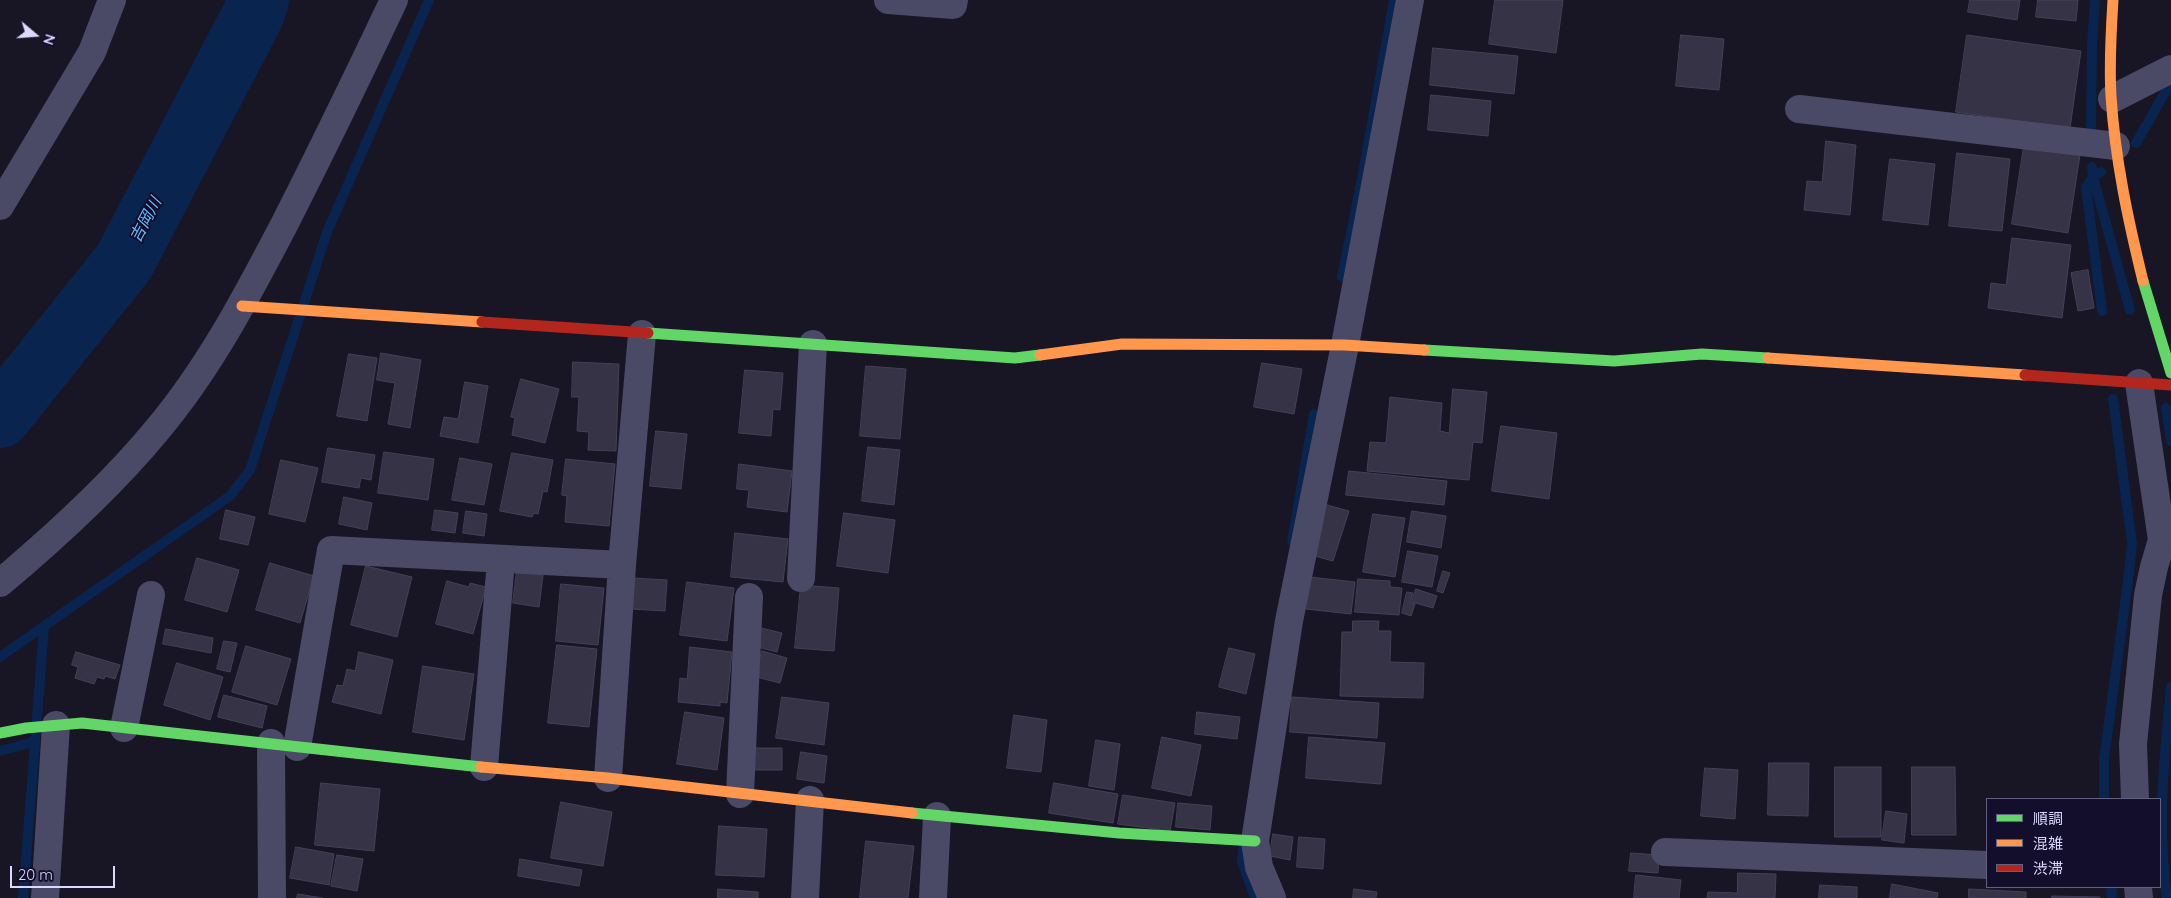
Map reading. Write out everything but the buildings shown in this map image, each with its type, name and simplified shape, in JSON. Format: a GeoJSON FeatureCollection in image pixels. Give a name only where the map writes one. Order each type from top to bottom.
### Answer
{"type":"FeatureCollection","features":[{"type":"Feature","properties":{"kind":"street"},"geometry":{"type":"LineString","coordinates":[[2,199],[92,52],[112,0]]}},
{"type":"Feature","properties":{"kind":"street"},"geometry":{"type":"LineString","coordinates":[[0,583],[99,494],[157,430],[206,364],[242,306],[326,143],[394,0]]}},
{"type":"Feature","properties":{"kind":"street"},"geometry":{"type":"LineString","coordinates":[[888,0],[953,5],[954,0]]}},
{"type":"Feature","properties":{"kind":"street"},"geometry":{"type":"LineString","coordinates":[[1272,898],[1247,840],[1345,345],[1410,0]]}},
{"type":"Feature","properties":{"kind":"street"},"geometry":{"type":"LineString","coordinates":[[2113,0],[2110,32],[2112,99],[2116,146],[2121,178],[2150,306],[2171,373]]}},
{"type":"Feature","properties":{"kind":"street"},"geometry":{"type":"LineString","coordinates":[[2112,99],[2171,69]]}},
{"type":"Feature","properties":{"kind":"street"},"geometry":{"type":"LineString","coordinates":[[1799,109],[2116,146]]}},
{"type":"Feature","properties":{"kind":"street"},"geometry":{"type":"LineString","coordinates":[[242,306],[1015,358],[1122,344],[1345,345],[1614,361],[1702,354],[2171,385]]}},
{"type":"Feature","properties":{"kind":"street"},"geometry":{"type":"LineString","coordinates":[[608,778],[622,565],[642,334]]}},
{"type":"Feature","properties":{"kind":"street"},"geometry":{"type":"LineString","coordinates":[[801,578],[813,344]]}},
{"type":"Feature","properties":{"kind":"street"},"geometry":{"type":"LineString","coordinates":[[2135,798],[2133,744],[2148,595],[2154,567],[2167,534],[2139,383]]}},
{"type":"Feature","properties":{"kind":"street"},"geometry":{"type":"LineString","coordinates":[[297,747],[331,550],[622,565]]}},
{"type":"Feature","properties":{"kind":"street"},"geometry":{"type":"LineString","coordinates":[[484,767],[501,560]]}},
{"type":"Feature","properties":{"kind":"street"},"geometry":{"type":"LineString","coordinates":[[124,728],[151,595]]}},
{"type":"Feature","properties":{"kind":"street"},"geometry":{"type":"LineString","coordinates":[[740,794],[749,597]]}},
{"type":"Feature","properties":{"kind":"street"},"geometry":{"type":"LineString","coordinates":[[0,733],[26,728],[82,723],[484,767],[608,778],[938,816],[1119,833],[1247,840]]}},
{"type":"Feature","properties":{"kind":"street"},"geometry":{"type":"LineString","coordinates":[[44,898],[49,726]]}},
{"type":"Feature","properties":{"kind":"street"},"geometry":{"type":"LineString","coordinates":[[271,743],[272,898]]}},
{"type":"Feature","properties":{"kind":"street"},"geometry":{"type":"LineString","coordinates":[[805,898],[810,800]]}},
{"type":"Feature","properties":{"kind":"street"},"geometry":{"type":"LineString","coordinates":[[933,898],[938,816]]}},
{"type":"Feature","properties":{"kind":"street"},"geometry":{"type":"LineString","coordinates":[[1665,852],[1986,865]]}},
{"type":"Feature","properties":{"kind":"waterway","name":"吉岡川"},"geometry":{"type":"LineString","coordinates":[[0,417],[124,262],[253,15],[258,0]]}},
{"type":"Feature","properties":{"kind":"waterway"},"geometry":{"type":"LineString","coordinates":[[0,657],[230,496],[250,470],[327,232],[429,0]]}},
{"type":"Feature","properties":{"kind":"waterway"},"geometry":{"type":"LineString","coordinates":[[1342,277],[1362,179],[1394,0]]}},
{"type":"Feature","properties":{"kind":"waterway"},"geometry":{"type":"LineString","coordinates":[[2091,128],[2092,45],[2095,0]]}},
{"type":"Feature","properties":{"kind":"waterway"},"geometry":{"type":"LineString","coordinates":[[2136,143],[2167,89],[2171,87]]}},
{"type":"Feature","properties":{"kind":"waterway"},"geometry":{"type":"LineString","coordinates":[[2092,167],[2093,177],[2086,187],[2102,311]]}},
{"type":"Feature","properties":{"kind":"waterway"},"geometry":{"type":"LineString","coordinates":[[2101,172],[2093,177],[2130,310]]}},
{"type":"Feature","properties":{"kind":"waterway"},"geometry":{"type":"LineString","coordinates":[[2104,798],[2104,759],[2132,543],[2113,399]]}},
{"type":"Feature","properties":{"kind":"waterway"},"geometry":{"type":"LineString","coordinates":[[2166,408],[2171,441]]}},
{"type":"Feature","properties":{"kind":"waterway"},"geometry":{"type":"LineString","coordinates":[[1292,541],[1314,414]]}},
{"type":"Feature","properties":{"kind":"waterway"},"geometry":{"type":"LineString","coordinates":[[23,898],[44,627]]}},
{"type":"Feature","properties":{"kind":"waterway"},"geometry":{"type":"LineString","coordinates":[[2167,898],[2162,846],[2162,819],[2164,766],[2171,687]]}},
{"type":"Feature","properties":{"kind":"waterway"},"geometry":{"type":"LineString","coordinates":[[0,751],[33,742]]}},
{"type":"Feature","properties":{"kind":"waterway"},"geometry":{"type":"LineString","coordinates":[[1244,841],[1242,862],[1255,898]]}},
{"type":"Feature","properties":{"kind":"waterway"},"geometry":{"type":"LineString","coordinates":[[2111,888],[2112,898]]}},
{"type":"Feature","properties":{"kind":"traffic: fast"},"geometry":{"type":"LineString","coordinates":[[2143,281],[2171,373]]}},
{"type":"Feature","properties":{"kind":"traffic: fast"},"geometry":{"type":"LineString","coordinates":[[648,333],[1015,358],[1040,355]]}},
{"type":"Feature","properties":{"kind":"traffic: fast"},"geometry":{"type":"LineString","coordinates":[[1424,350],[1614,361],[1702,354],[1768,358]]}},
{"type":"Feature","properties":{"kind":"traffic: fast"},"geometry":{"type":"LineString","coordinates":[[0,733],[26,728],[82,723],[481,767]]}},
{"type":"Feature","properties":{"kind":"traffic: fast"},"geometry":{"type":"LineString","coordinates":[[912,813],[1119,833],[1255,841]]}},
{"type":"Feature","properties":{"kind":"traffic: slow"},"geometry":{"type":"LineString","coordinates":[[2113,0],[2110,72],[2113,120],[2123,189],[2143,281]]}},
{"type":"Feature","properties":{"kind":"traffic: slow"},"geometry":{"type":"LineString","coordinates":[[242,306],[482,322]]}},
{"type":"Feature","properties":{"kind":"traffic: slow"},"geometry":{"type":"LineString","coordinates":[[1040,355],[1122,344],[1345,345],[1424,350]]}},
{"type":"Feature","properties":{"kind":"traffic: slow"},"geometry":{"type":"LineString","coordinates":[[1768,358],[2025,375]]}},
{"type":"Feature","properties":{"kind":"traffic: slow"},"geometry":{"type":"LineString","coordinates":[[481,767],[608,778],[912,813]]}},
{"type":"Feature","properties":{"kind":"traffic: jam"},"geometry":{"type":"LineString","coordinates":[[482,322],[648,333]]}},
{"type":"Feature","properties":{"kind":"traffic: jam"},"geometry":{"type":"LineString","coordinates":[[2025,375],[2171,385]]}}]}
